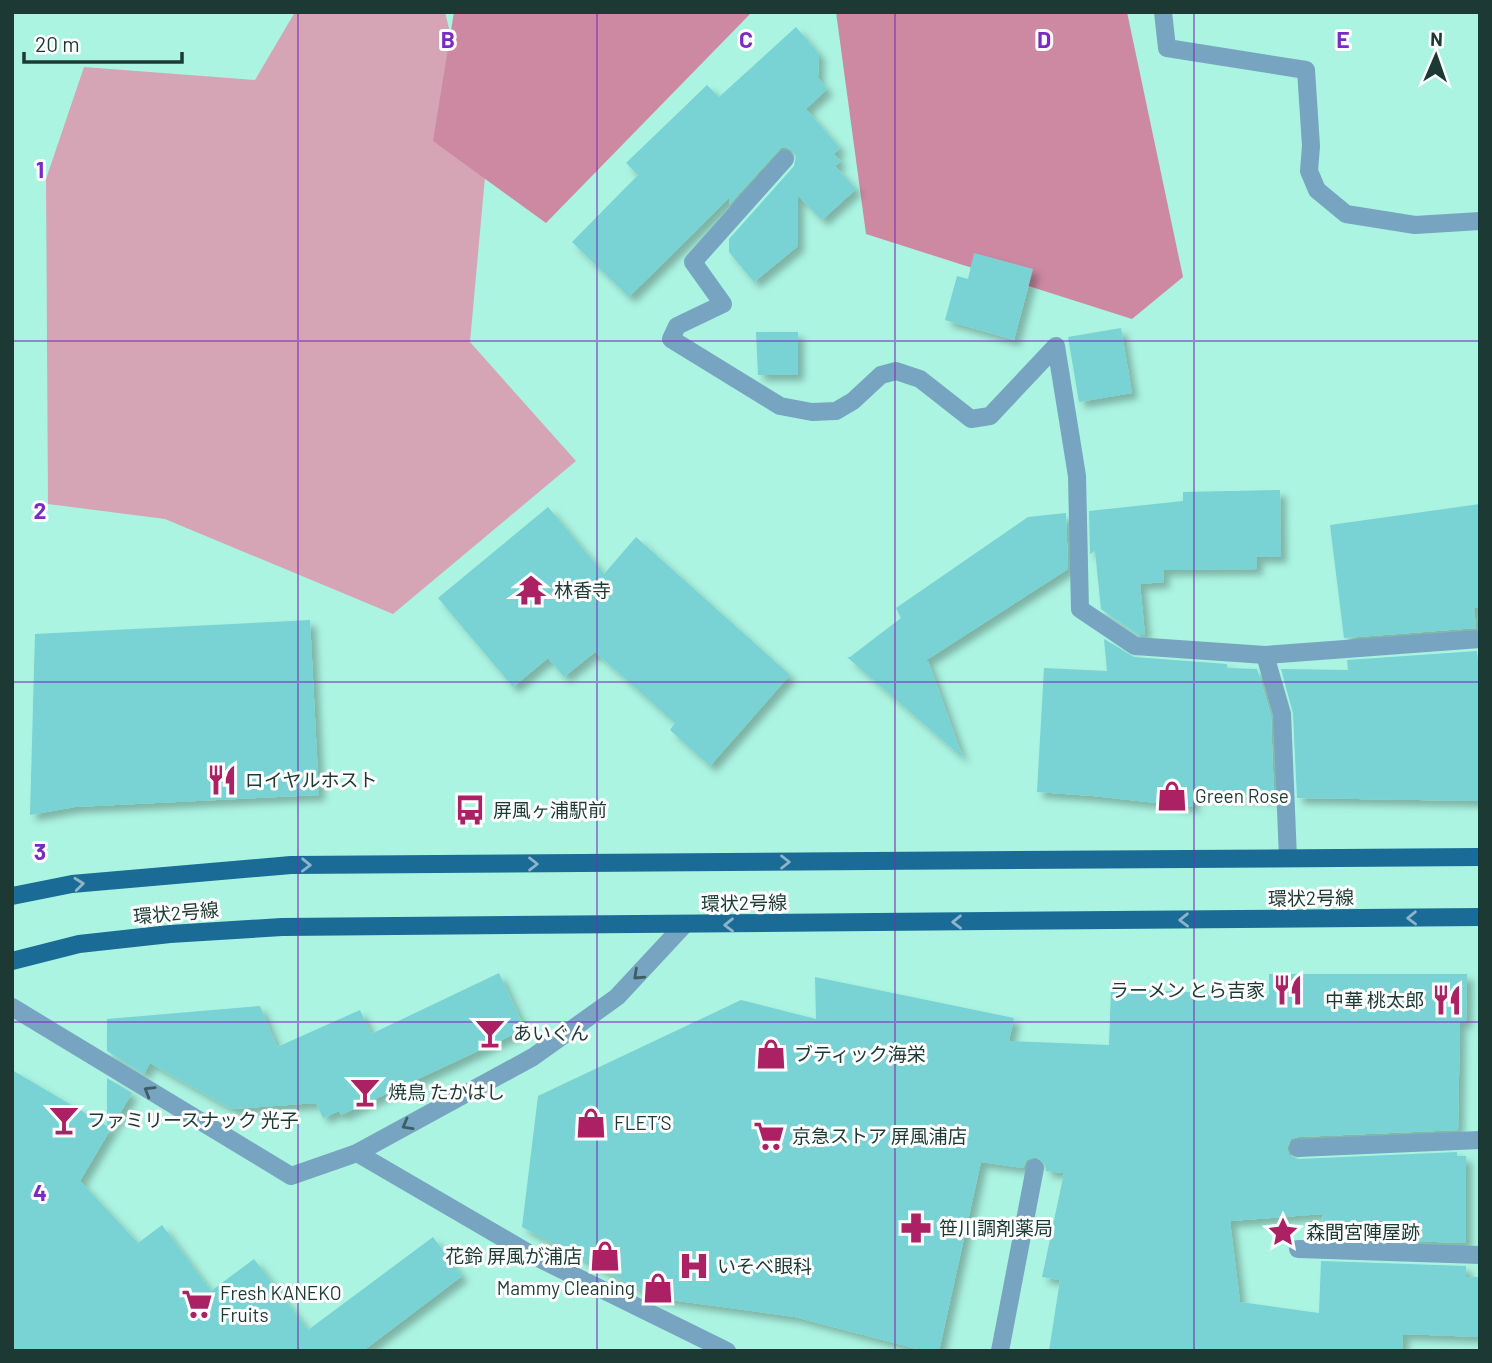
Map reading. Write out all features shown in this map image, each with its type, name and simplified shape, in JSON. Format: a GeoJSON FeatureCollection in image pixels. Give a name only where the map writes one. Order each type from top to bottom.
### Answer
{"type":"FeatureCollection","features":[{"type":"Feature","properties":{"kind":"main road","name":"環状2号線"},"geometry":{"type":"LineString","coordinates":[[12,896],[72,884],[291,865],[1480,857]]}},
{"type":"Feature","properties":{"kind":"main road","name":"環状2号線"},"geometry":{"type":"LineString","coordinates":[[12,961],[79,944],[170,933],[282,927],[1479,917]]}},
{"type":"Feature","properties":{"kind":"street"},"geometry":{"type":"LineString","coordinates":[[1163,12],[1167,48],[1306,70],[1310,171],[1317,190],[1346,214],[1415,225],[1480,220]]}},
{"type":"Feature","properties":{"kind":"street"},"geometry":{"type":"LineString","coordinates":[[785,159],[693,262],[723,304],[677,326],[671,338],[780,406],[813,412],[836,411],[853,401],[881,375],[896,371],[920,379],[971,419],[990,416],[1056,346],[1077,476],[1080,609],[1135,646],[1265,655],[1480,639]]}},
{"type":"Feature","properties":{"kind":"street"},"geometry":{"type":"LineString","coordinates":[[1265,655],[1282,714],[1288,858]]}},
{"type":"Feature","properties":{"kind":"street"},"geometry":{"type":"LineString","coordinates":[[1479,917],[1480,925]]}},
{"type":"Feature","properties":{"kind":"street"},"geometry":{"type":"LineString","coordinates":[[12,1007],[292,1176],[357,1153],[533,1057],[617,998],[684,925]]}},
{"type":"Feature","properties":{"kind":"street"},"geometry":{"type":"LineString","coordinates":[[1298,1148],[1480,1140]]}},
{"type":"Feature","properties":{"kind":"street"},"geometry":{"type":"LineString","coordinates":[[357,1153],[532,1255],[727,1351]]}},
{"type":"Feature","properties":{"kind":"street"},"geometry":{"type":"LineString","coordinates":[[1000,1351],[1035,1168]]}},
{"type":"Feature","properties":{"kind":"street"},"geometry":{"type":"LineString","coordinates":[[1298,1249],[1480,1255]]}},
{"type":"Feature","properties":{"kind":"shaded area"},"geometry":{"type":"Polygon","coordinates":[[[295,12],[445,12],[485,177],[470,342],[576,461],[393,614],[165,519],[48,504],[46,179],[84,67],[255,80],[295,12]]]}},
{"type":"Feature","properties":{"kind":"shaded area"},"geometry":{"type":"Polygon","coordinates":[[[454,12],[752,12],[546,223],[433,141],[454,12]]]}},
{"type":"Feature","properties":{"kind":"shaded area"},"geometry":{"type":"Polygon","coordinates":[[[836,12],[1127,12],[1183,277],[1132,319],[866,234],[836,12]]]}},
{"type":"Feature","properties":{"kind":"building"},"geometry":{"type":"Polygon","coordinates":[[[796,27],[819,54],[818,78],[827,89],[806,109],[840,148],[834,154],[841,161],[835,166],[856,189],[822,220],[798,196],[798,246],[754,282],[729,252],[729,239],[794,166],[796,156],[793,151],[781,148],[729,205],[729,198],[629,297],[572,242],[638,175],[626,163],[707,85],[719,97],[796,27]]]}},
{"type":"Feature","properties":{"kind":"building"},"geometry":{"type":"Polygon","coordinates":[[[974,253],[1033,269],[1014,340],[945,320],[957,276],[968,279],[974,253]]]}},
{"type":"Feature","properties":{"kind":"building"},"geometry":{"type":"Polygon","coordinates":[[[1121,328],[1132,393],[1079,402],[1068,337],[1121,328]]]}},
{"type":"Feature","properties":{"kind":"building"},"geometry":{"type":"Polygon","coordinates":[[[756,332],[798,332],[798,375],[758,375],[756,332]]]}},
{"type":"Feature","properties":{"kind":"building"},"geometry":{"type":"Polygon","coordinates":[[[1280,490],[1281,557],[1257,557],[1257,569],[1163,570],[1164,582],[1140,584],[1145,635],[1139,635],[1101,609],[1095,551],[1090,554],[1089,511],[1183,501],[1183,492],[1280,490]]]}},
{"type":"Feature","properties":{"kind":"building"},"geometry":{"type":"Polygon","coordinates":[[[1480,504],[1480,607],[1474,608],[1476,628],[1344,638],[1330,525],[1480,504]]]}},
{"type":"Feature","properties":{"kind":"building"},"geometry":{"type":"Polygon","coordinates":[[[548,507],[604,574],[636,537],[790,675],[710,766],[670,730],[675,723],[595,652],[564,677],[548,658],[513,687],[438,598],[548,507]]]}},
{"type":"Feature","properties":{"kind":"building"},"geometry":{"type":"Polygon","coordinates":[[[1066,513],[1068,569],[925,661],[928,661],[963,758],[847,657],[901,618],[896,608],[1028,517],[1066,513]]]}},
{"type":"Feature","properties":{"kind":"building"},"geometry":{"type":"Polygon","coordinates":[[[310,620],[319,795],[75,807],[30,815],[35,634],[310,620]]]}},
{"type":"Feature","properties":{"kind":"building"},"geometry":{"type":"Polygon","coordinates":[[[1104,639],[1134,657],[1257,669],[1271,716],[1274,798],[1194,794],[1193,807],[1037,792],[1044,668],[1107,671],[1104,639]]]}},
{"type":"Feature","properties":{"kind":"building"},"geometry":{"type":"Polygon","coordinates":[[[1477,651],[1480,685],[1480,801],[1297,798],[1293,713],[1281,669],[1348,670],[1347,660],[1477,651]]]}},
{"type":"Feature","properties":{"kind":"building"},"geometry":{"type":"Polygon","coordinates":[[[499,973],[525,1029],[341,1115],[339,1111],[323,1118],[316,1103],[232,1109],[150,1063],[144,1074],[107,1051],[107,1019],[260,1006],[277,1047],[360,1010],[371,1034],[499,973]]]}},
{"type":"Feature","properties":{"kind":"building"},"geometry":{"type":"Polygon","coordinates":[[[1269,974],[1467,974],[1466,1022],[1460,1022],[1458,1130],[1298,1137],[1291,1139],[1287,1148],[1289,1155],[1298,1159],[1457,1152],[1457,1156],[1466,1156],[1466,1243],[1322,1238],[1323,1214],[1230,1221],[1240,1302],[1319,1313],[1321,1261],[1466,1266],[1466,1277],[1480,1277],[1480,1337],[1403,1334],[1402,1351],[1049,1351],[1060,1280],[1042,1277],[1064,1173],[1046,1171],[1045,1164],[1036,1157],[1027,1160],[1023,1168],[981,1162],[939,1351],[925,1351],[795,1317],[656,1298],[522,1227],[538,1096],[741,1000],[816,1019],[815,977],[1014,1018],[1009,1041],[1109,1045],[1111,989],[1269,995],[1269,974]]]}},
{"type":"Feature","properties":{"kind":"building"},"geometry":{"type":"Polygon","coordinates":[[[12,1070],[107,1126],[107,1078],[132,1093],[80,1181],[138,1243],[162,1225],[211,1291],[254,1259],[308,1330],[433,1237],[462,1276],[363,1351],[12,1351],[12,1070]]]}},
{"type":"Feature","properties":{"kind":"place","name":"林香寺"},"geometry":{"type":"Point","coordinates":[531,590]}},
{"type":"Feature","properties":{"kind":"place","name":"ロイヤルホスト"},"geometry":{"type":"Point","coordinates":[222,780]}},
{"type":"Feature","properties":{"kind":"place","name":"Green Rose"},"geometry":{"type":"Point","coordinates":[1172,796]}},
{"type":"Feature","properties":{"kind":"place","name":"屏風ヶ浦駅前"},"geometry":{"type":"Point","coordinates":[470,810]}},
{"type":"Feature","properties":{"kind":"place","name":"ラーメン とら吉家"},"geometry":{"type":"Point","coordinates":[1288,990]}},
{"type":"Feature","properties":{"kind":"place","name":"中華 桃太郎"},"geometry":{"type":"Point","coordinates":[1447,1000]}},
{"type":"Feature","properties":{"kind":"place","name":"あいぐん"},"geometry":{"type":"Point","coordinates":[490,1033]}},
{"type":"Feature","properties":{"kind":"place","name":"ブティック海栄"},"geometry":{"type":"Point","coordinates":[771,1054]}},
{"type":"Feature","properties":{"kind":"place","name":"焼鳥 たかはし"},"geometry":{"type":"Point","coordinates":[365,1092]}},
{"type":"Feature","properties":{"kind":"place","name":"ファミリースナック 光子"},"geometry":{"type":"Point","coordinates":[64,1120]}},
{"type":"Feature","properties":{"kind":"place","name":"FLET’S"},"geometry":{"type":"Point","coordinates":[591,1123]}},
{"type":"Feature","properties":{"kind":"place","name":"京急ストア 屏風浦店"},"geometry":{"type":"Point","coordinates":[769,1136]}},
{"type":"Feature","properties":{"kind":"place","name":"笹川調剤薬局"},"geometry":{"type":"Point","coordinates":[916,1228]}},
{"type":"Feature","properties":{"kind":"place","name":"森間宮陣屋跡"},"geometry":{"type":"Point","coordinates":[1283,1232]}},
{"type":"Feature","properties":{"kind":"place","name":"花鈴 屏風が浦店"},"geometry":{"type":"Point","coordinates":[605,1256]}},
{"type":"Feature","properties":{"kind":"place","name":"いそべ眼科"},"geometry":{"type":"Point","coordinates":[694,1266]}},
{"type":"Feature","properties":{"kind":"place","name":"Mammy Cleaning"},"geometry":{"type":"Point","coordinates":[658,1288]}},
{"type":"Feature","properties":{"kind":"place","name":"Fresh KANEKO Fruits"},"geometry":{"type":"Point","coordinates":[197,1304]}}]}
